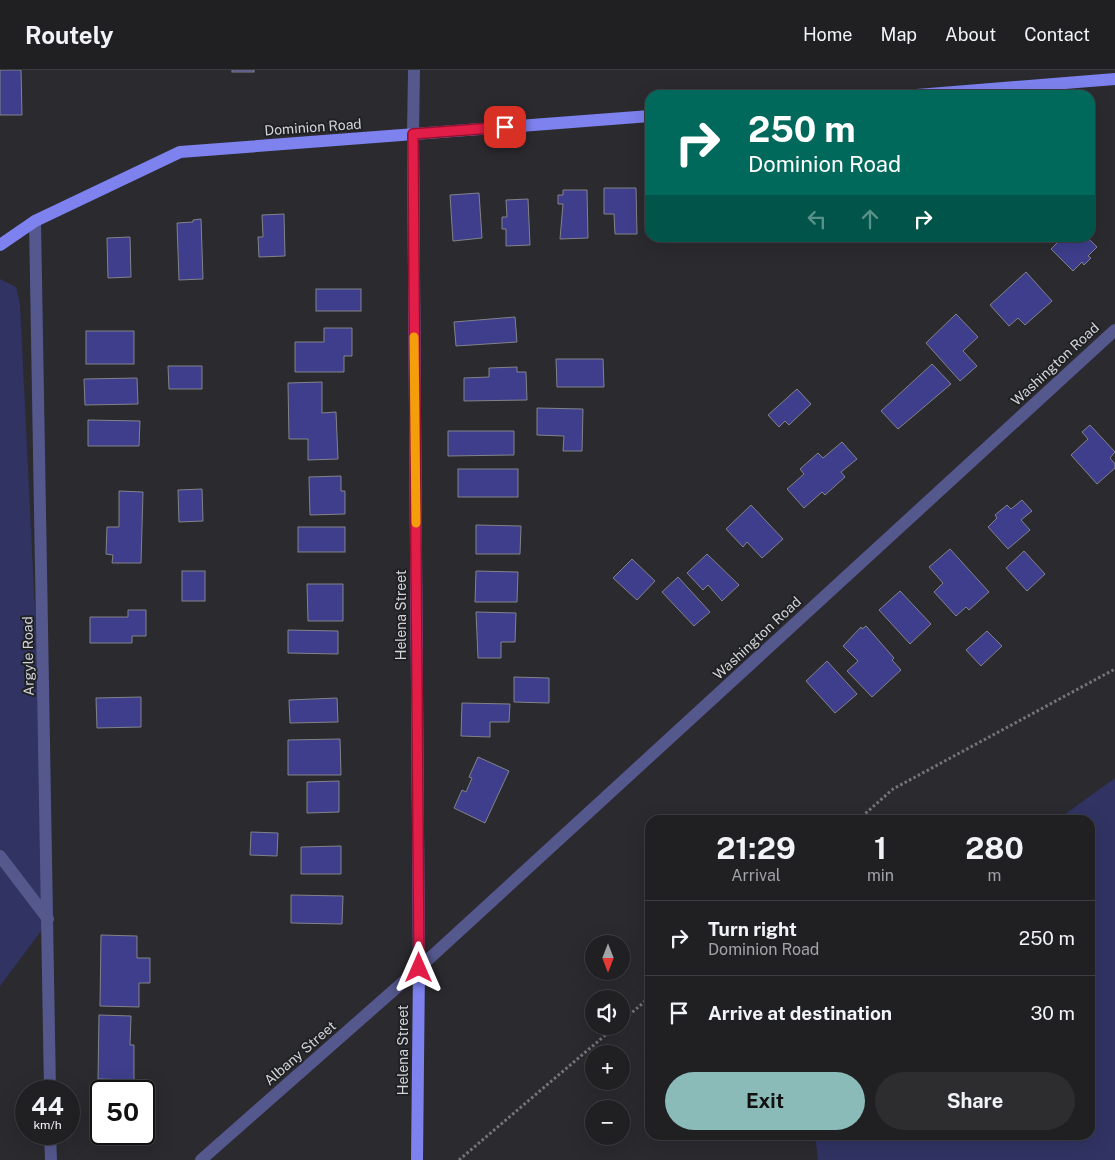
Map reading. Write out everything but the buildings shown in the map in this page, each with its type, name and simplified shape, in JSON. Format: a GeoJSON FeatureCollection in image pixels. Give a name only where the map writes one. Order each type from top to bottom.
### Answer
{"type":"FeatureCollection","features":[{"type":"Feature","properties":{"kind":"main road"},"geometry":{"type":"LineString","coordinates":[[983,90],[1115,80]]}},
{"type":"Feature","properties":{"kind":"main road","name":"Dominion Road"},"geometry":{"type":"LineString","coordinates":[[0,245],[34,221],[180,152],[645,116]]}},
{"type":"Feature","properties":{"kind":"main road","name":"Helena Street"},"geometry":{"type":"LineString","coordinates":[[413,134],[419,968],[418,1160]]}},
{"type":"Feature","properties":{"kind":"street","name":"Helena Street"},"geometry":{"type":"LineString","coordinates":[[413,134],[414,70]]}},
{"type":"Feature","properties":{"kind":"street","name":"Argyle Road"},"geometry":{"type":"LineString","coordinates":[[34,221],[50,1080]]}},
{"type":"Feature","properties":{"kind":"street","name":"Washington Road"},"geometry":{"type":"LineString","coordinates":[[419,968],[1115,330]]}},
{"type":"Feature","properties":{"kind":"street"},"geometry":{"type":"LineString","coordinates":[[0,856],[48,919]]}},
{"type":"Feature","properties":{"kind":"street","name":"Albany Street"},"geometry":{"type":"LineString","coordinates":[[201,1160],[419,968]]}},
{"type":"Feature","properties":{"kind":"street"},"geometry":{"type":"LineString","coordinates":[[50,1145],[51,1160]]}},
{"type":"Feature","properties":{"kind":"path"},"geometry":{"type":"LineString","coordinates":[[864,815],[894,790],[1115,669]]}},
{"type":"Feature","properties":{"kind":"path"},"geometry":{"type":"LineString","coordinates":[[630,1014],[645,1001]]}},
{"type":"Feature","properties":{"kind":"path"},"geometry":{"type":"LineString","coordinates":[[459,1160],[605,1035]]}},
{"type":"Feature","properties":{"kind":"shaded area"},"geometry":{"type":"Polygon","coordinates":[[[0,279],[16,287],[20,304],[50,919],[0,986],[0,279]]]}},
{"type":"Feature","properties":{"kind":"shaded area"},"geometry":{"type":"Polygon","coordinates":[[[1115,778],[1115,1160],[818,1160],[816,1140],[1095,1140],[1095,815],[1064,815],[1115,778]]]}},
{"type":"Feature","properties":{"kind":"slow traffic"},"geometry":{"type":"LineString","coordinates":[[414,337],[416,523]]}},
{"type":"Feature","properties":{"kind":"route"},"geometry":{"type":"LineString","coordinates":[[419,968],[413,134],[505,127]]}}]}
